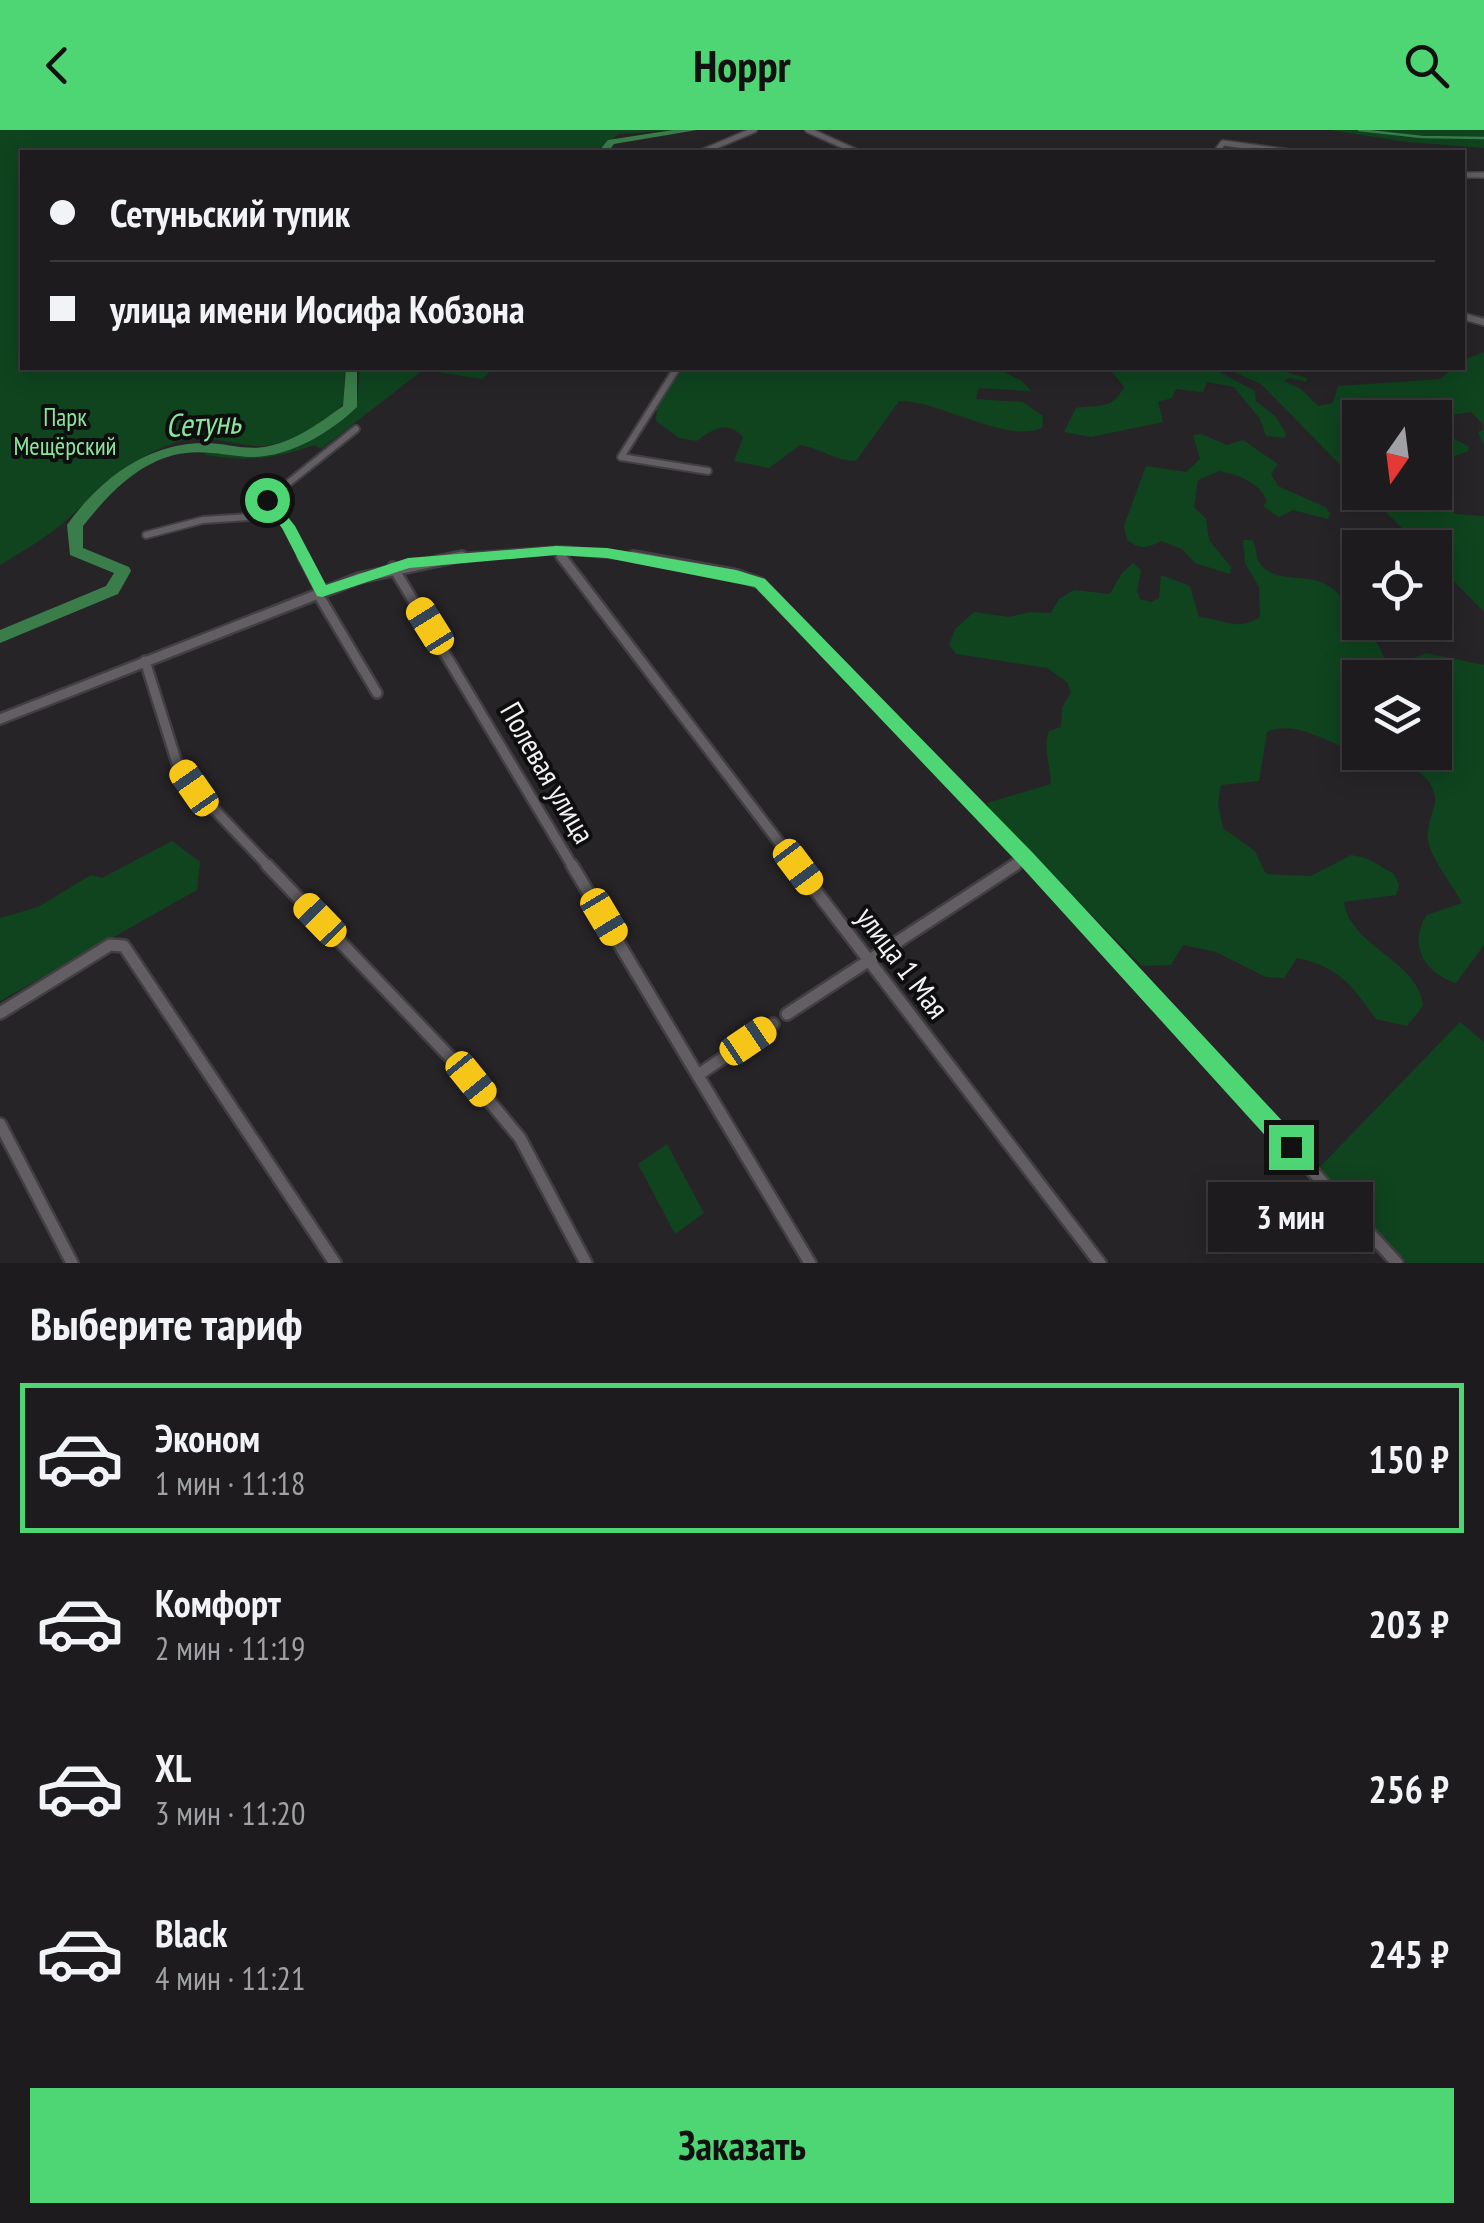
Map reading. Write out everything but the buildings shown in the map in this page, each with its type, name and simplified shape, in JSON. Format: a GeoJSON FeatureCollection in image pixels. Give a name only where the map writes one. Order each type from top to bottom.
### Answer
{"type":"FeatureCollection","features":[{"type":"Feature","properties":{"kind":"street"},"geometry":{"type":"LineString","coordinates":[[707,150],[754,130]]}},
{"type":"Feature","properties":{"kind":"street"},"geometry":{"type":"LineString","coordinates":[[808,130],[851,150]]}},
{"type":"Feature","properties":{"kind":"street"},"geometry":{"type":"LineString","coordinates":[[823,150],[829,142]]}},
{"type":"Feature","properties":{"kind":"street"},"geometry":{"type":"LineString","coordinates":[[1217,150],[1223,142],[1277,150]]}},
{"type":"Feature","properties":{"kind":"street"},"geometry":{"type":"LineString","coordinates":[[677,370],[620,457],[708,471]]}},
{"type":"Feature","properties":{"kind":"street"},"geometry":{"type":"LineString","coordinates":[[356,429],[270,495],[268,504],[288,526],[320,593],[377,692]]}},
{"type":"Feature","properties":{"kind":"street"},"geometry":{"type":"LineString","coordinates":[[146,535],[203,520],[277,515]]}},
{"type":"Feature","properties":{"kind":"street"},"geometry":{"type":"LineString","coordinates":[[0,718],[393,567],[556,550],[607,553],[736,575],[760,583],[1026,858],[1397,1263]]}},
{"type":"Feature","properties":{"kind":"street","name":"улица 1 Мая"},"geometry":{"type":"LineString","coordinates":[[556,550],[1100,1263]]}},
{"type":"Feature","properties":{"kind":"street","name":"Полевая улица"},"geometry":{"type":"LineString","coordinates":[[393,567],[540,806],[810,1263]]}},
{"type":"Feature","properties":{"kind":"street"},"geometry":{"type":"LineString","coordinates":[[145,661],[176,764],[194,788],[471,1079],[520,1138],[586,1263]]}},
{"type":"Feature","properties":{"kind":"street"},"geometry":{"type":"LineString","coordinates":[[788,1014],[1026,858]]}},
{"type":"Feature","properties":{"kind":"street"},"geometry":{"type":"LineString","coordinates":[[0,1013],[110,945],[124,946],[334,1263]]}},
{"type":"Feature","properties":{"kind":"street"},"geometry":{"type":"LineString","coordinates":[[698,1075],[773,1024]]}},
{"type":"Feature","properties":{"kind":"street"},"geometry":{"type":"LineString","coordinates":[[0,1124],[72,1263]]}},
{"type":"Feature","properties":{"kind":"green space","name":"Парк Мещёрский"},"geometry":{"type":"Polygon","coordinates":[[[0,130],[681,130],[618,134],[601,150],[20,150],[20,370],[351,370],[345,377],[343,404],[303,434],[266,446],[196,439],[160,448],[119,473],[54,530],[0,565],[0,130]]]}},
{"type":"Feature","properties":{"kind":"green space"},"geometry":{"type":"Polygon","coordinates":[[[1329,130],[1484,130],[1484,148],[1407,142],[1329,130]]]}},
{"type":"Feature","properties":{"kind":"green space"},"geometry":{"type":"Polygon","coordinates":[[[1484,352],[1484,429],[1471,412],[1452,415],[1452,400],[1342,400],[1342,467],[1261,384],[1230,370],[1278,370],[1307,378],[1307,382],[1289,378],[1284,381],[1301,389],[1318,406],[1333,403],[1338,386],[1440,379],[1448,370],[1465,370],[1465,359],[1484,352]]]}},
{"type":"Feature","properties":{"kind":"green space"},"geometry":{"type":"Polygon","coordinates":[[[360,370],[423,370],[321,449],[315,445],[249,459],[206,455],[203,450],[265,453],[289,446],[325,433],[357,403],[360,370]]]}},
{"type":"Feature","properties":{"kind":"green space"},"geometry":{"type":"Polygon","coordinates":[[[423,370],[492,370],[482,379],[423,370]]]}},
{"type":"Feature","properties":{"kind":"green space"},"geometry":{"type":"Polygon","coordinates":[[[683,370],[1000,370],[1022,381],[1031,391],[979,388],[976,399],[1023,402],[1043,416],[1042,428],[1010,430],[899,401],[856,461],[800,445],[769,468],[734,461],[743,437],[732,429],[714,430],[697,441],[679,438],[656,421],[657,405],[683,370]]]}},
{"type":"Feature","properties":{"kind":"green space"},"geometry":{"type":"Polygon","coordinates":[[[1111,370],[1216,370],[1255,391],[1256,401],[1275,416],[1285,438],[1266,436],[1260,419],[1234,387],[1207,382],[1203,392],[1176,389],[1172,398],[1158,402],[1163,422],[1091,437],[1064,432],[1076,408],[1104,405],[1124,387],[1111,370]]]}},
{"type":"Feature","properties":{"kind":"green space"},"geometry":{"type":"Polygon","coordinates":[[[1201,434],[1227,445],[1243,440],[1278,464],[1271,474],[1278,486],[1325,507],[1330,513],[1328,519],[1293,510],[1279,517],[1263,506],[1267,501],[1254,484],[1219,471],[1198,480],[1194,507],[1206,519],[1209,540],[1231,567],[1230,574],[1195,563],[1182,549],[1161,541],[1144,547],[1127,540],[1124,526],[1146,466],[1186,472],[1200,459],[1193,435],[1201,434]]]}},
{"type":"Feature","properties":{"kind":"green space"},"geometry":{"type":"Polygon","coordinates":[[[1452,438],[1468,446],[1469,451],[1455,456],[1452,438]]]}},
{"type":"Feature","properties":{"kind":"green space"},"geometry":{"type":"Polygon","coordinates":[[[1384,510],[1449,510],[1484,516],[1484,612],[1452,579],[1452,530],[1404,530],[1384,510]]]}},
{"type":"Feature","properties":{"kind":"green space"},"geometry":{"type":"Polygon","coordinates":[[[1243,540],[1252,540],[1259,562],[1269,572],[1318,581],[1334,589],[1342,598],[1342,640],[1375,640],[1385,660],[1342,660],[1342,746],[1290,728],[1267,732],[1259,781],[1221,785],[1218,804],[1223,828],[1255,851],[1266,874],[1311,876],[1351,855],[1366,858],[1394,874],[1399,885],[1396,895],[1344,902],[1358,931],[1398,965],[1419,990],[1423,1006],[1407,1026],[1376,1019],[1334,972],[1297,958],[1284,978],[1266,977],[1216,952],[1183,945],[1171,965],[1142,966],[991,814],[987,803],[1051,784],[1047,737],[1049,731],[1061,727],[1062,708],[1071,692],[1067,682],[1047,668],[956,654],[949,645],[955,629],[974,612],[1009,617],[1051,613],[1059,599],[1074,590],[1110,594],[1133,563],[1141,570],[1137,591],[1140,599],[1151,602],[1159,598],[1161,575],[1190,586],[1199,617],[1244,624],[1260,617],[1259,587],[1245,563],[1243,540]]]}},
{"type":"Feature","properties":{"kind":"green space"},"geometry":{"type":"Polygon","coordinates":[[[1426,653],[1484,665],[1484,945],[1456,983],[1436,973],[1419,947],[1421,926],[1427,915],[1462,903],[1430,848],[1428,829],[1435,801],[1433,790],[1415,770],[1452,770],[1452,660],[1408,660],[1426,653]]]}},
{"type":"Feature","properties":{"kind":"green space"},"geometry":{"type":"Polygon","coordinates":[[[172,841],[200,862],[197,890],[0,1001],[0,918],[38,907],[91,875],[102,878],[172,841]]]}},
{"type":"Feature","properties":{"kind":"green space"},"geometry":{"type":"Polygon","coordinates":[[[1460,1022],[1484,1042],[1484,1263],[1407,1263],[1319,1168],[1460,1022]]]}},
{"type":"Feature","properties":{"kind":"green space"},"geometry":{"type":"Polygon","coordinates":[[[667,1144],[704,1213],[675,1234],[638,1164],[667,1144]]]}},
{"type":"Feature","properties":{"kind":"waterway","name":"Сетунь"},"geometry":{"type":"LineString","coordinates":[[605,150],[611,142],[692,130]]}},
{"type":"Feature","properties":{"kind":"waterway"},"geometry":{"type":"LineString","coordinates":[[1359,130],[1484,138]]}},
{"type":"Feature","properties":{"kind":"waterway","name":"Сетунь"},"geometry":{"type":"LineString","coordinates":[[0,637],[112,590],[123,571],[75,551],[75,525],[119,479],[153,457],[172,451],[193,447],[262,452],[302,439],[350,407],[351,370]]}},
{"type":"Feature","properties":{"kind":"route"},"geometry":{"type":"LineString","coordinates":[[267,500],[288,526],[322,592],[408,564],[556,550],[607,553],[736,575],[760,583],[776,595],[914,746],[1026,858],[1291,1147]]}}]}
